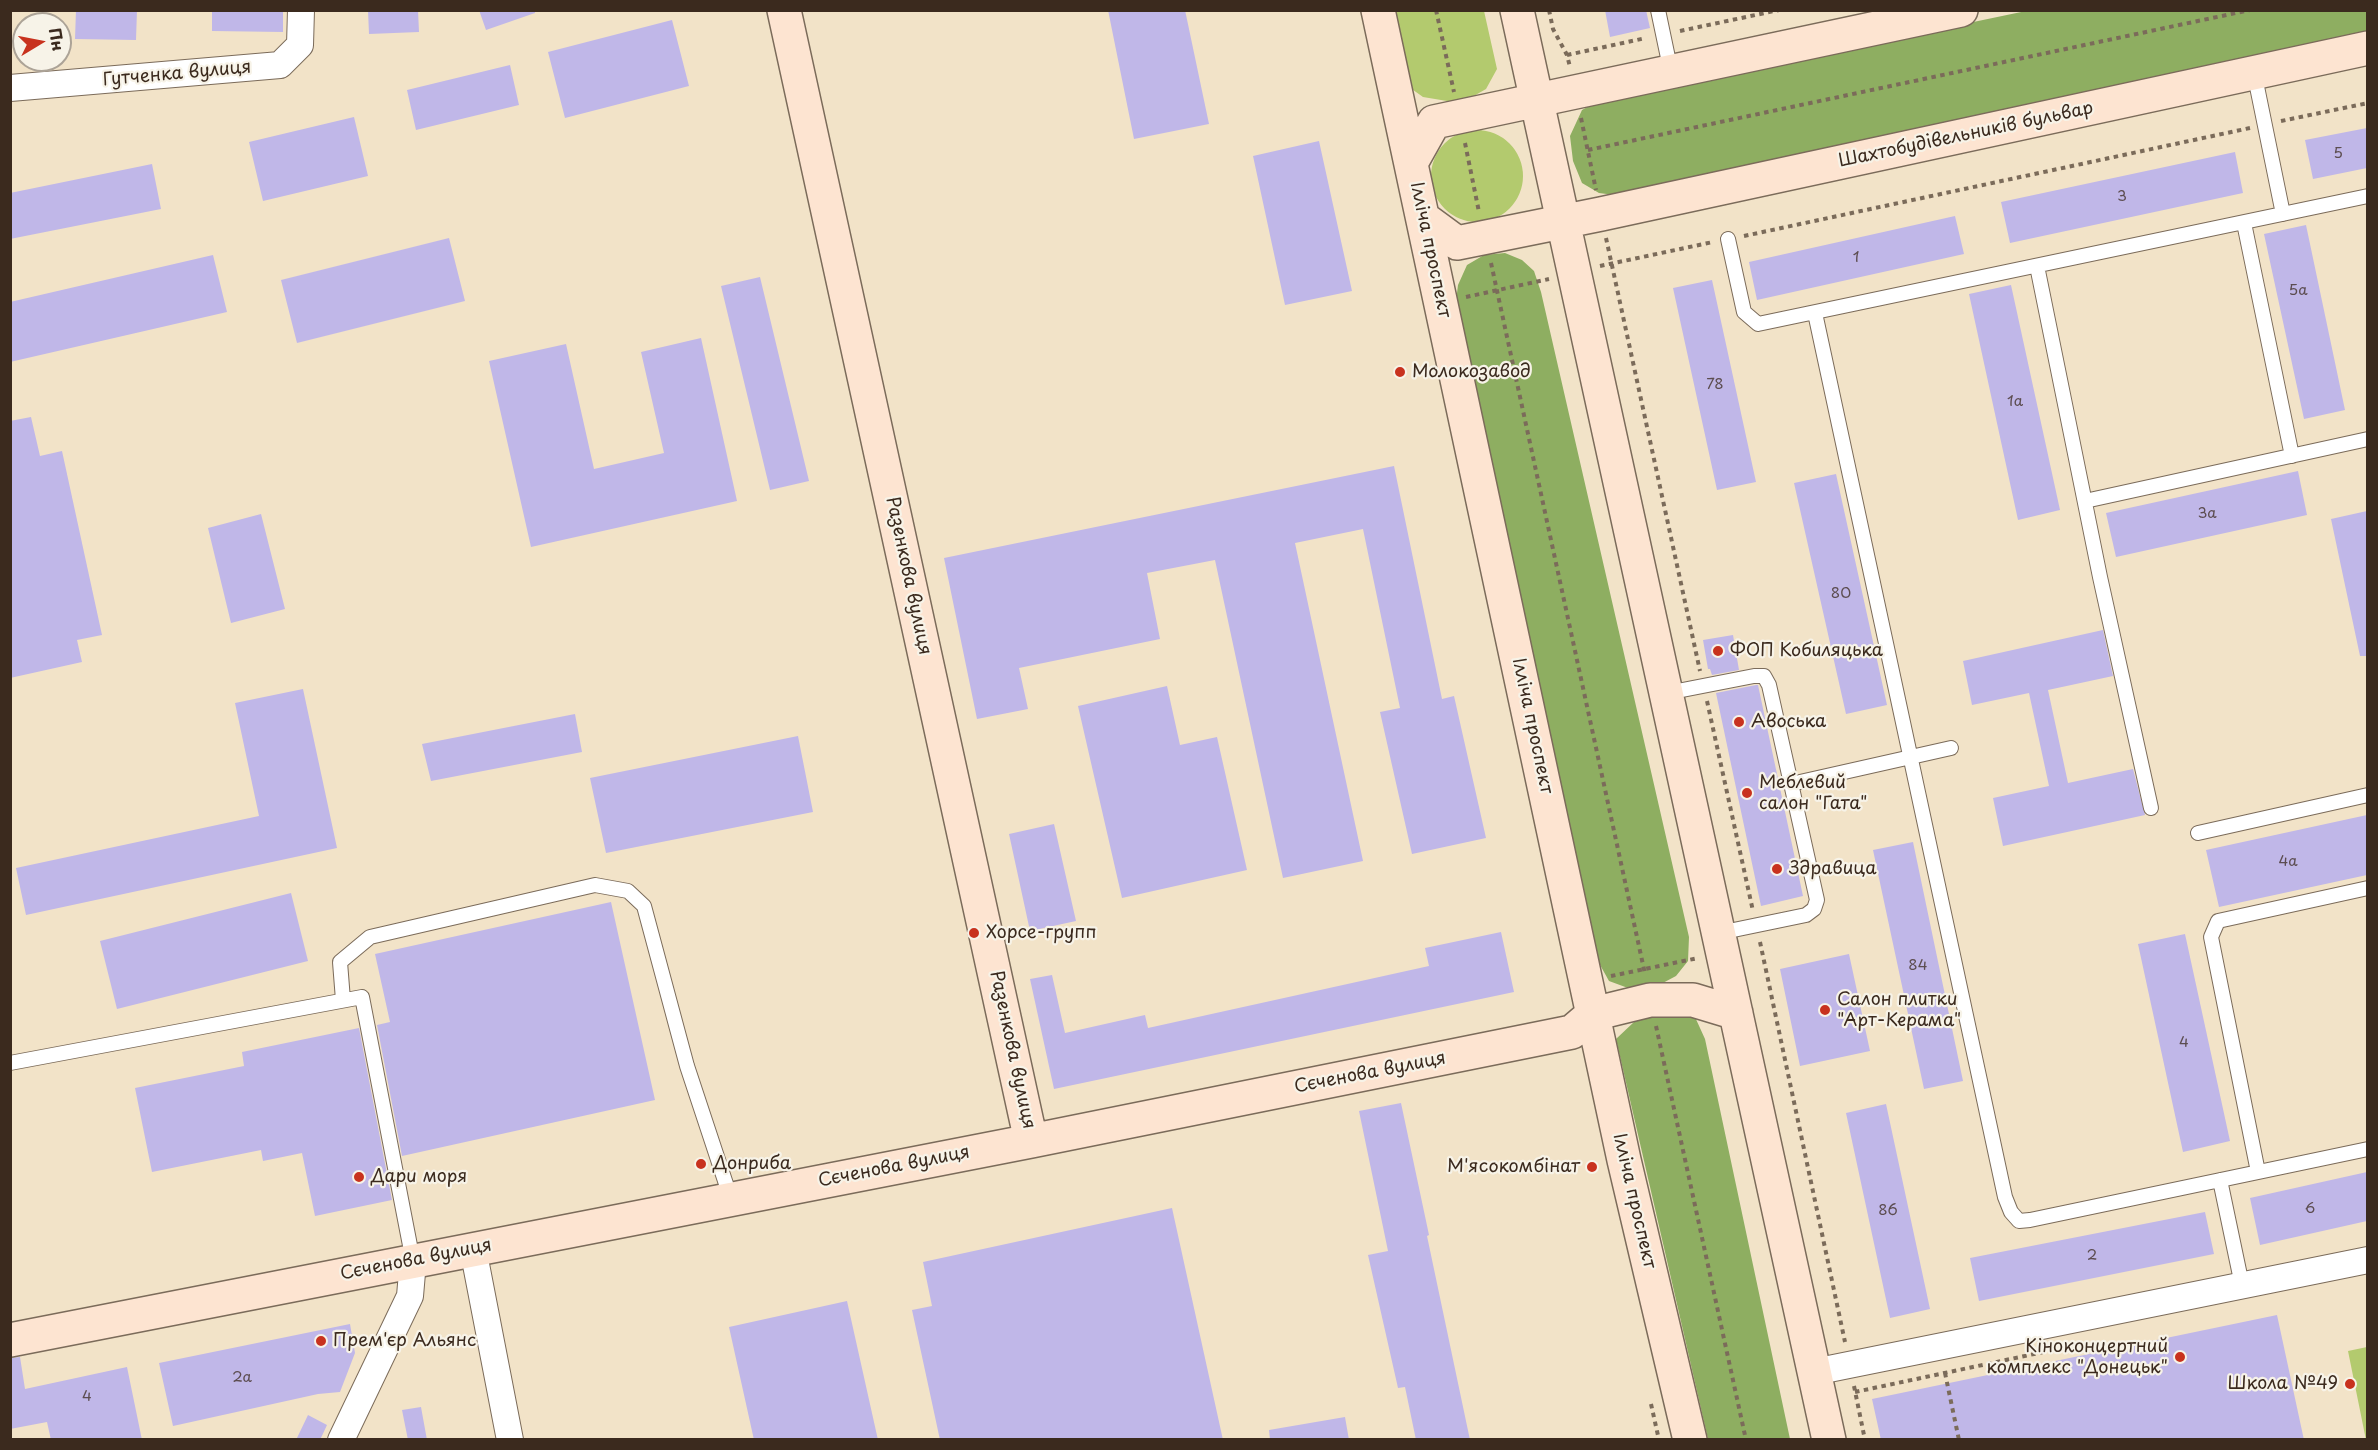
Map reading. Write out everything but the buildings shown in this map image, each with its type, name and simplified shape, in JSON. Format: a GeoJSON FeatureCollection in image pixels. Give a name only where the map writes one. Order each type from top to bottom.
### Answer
{"type":"FeatureCollection","features":[{"type":"Feature","properties":{"kind":"main road","name":"Разенкова вулиця"},"geometry":{"type":"LineString","coordinates":[[784,10],[1031,1141]]}},
{"type":"Feature","properties":{"kind":"main road","name":"Ілліча проспект"},"geometry":{"type":"LineString","coordinates":[[1378,10],[1624,1160],[1690,1440]]}},
{"type":"Feature","properties":{"kind":"main road"},"geometry":{"type":"LineString","coordinates":[[1517,10],[1829,1440]]}},
{"type":"Feature","properties":{"kind":"main road"},"geometry":{"type":"LineString","coordinates":[[1411,163],[1434,122],[1953,11]]}},
{"type":"Feature","properties":{"kind":"main road","name":"Шахтобудівельників бульвар"},"geometry":{"type":"LineString","coordinates":[[1423,218],[1457,243],[1485,238],[2367,48]]}},
{"type":"Feature","properties":{"kind":"main road"},"geometry":{"type":"LineString","coordinates":[[1593,1014],[1647,985],[1736,1013]]}},
{"type":"Feature","properties":{"kind":"main road","name":"Сєченова вулиця"},"geometry":{"type":"LineString","coordinates":[[10,1340],[1031,1141],[1572,1032],[1593,1014]]}},
{"type":"Feature","properties":{"kind":"street","name":"Гутченка вулиця"},"geometry":{"type":"LineString","coordinates":[[10,88],[280,65],[300,45],[301,10]]}},
{"type":"Feature","properties":{"kind":"street"},"geometry":{"type":"LineString","coordinates":[[473,1249],[510,1440]]}},
{"type":"Feature","properties":{"kind":"street"},"geometry":{"type":"LineString","coordinates":[[1814,1372],[2367,1260]]}},
{"type":"Feature","properties":{"kind":"street"},"geometry":{"type":"LineString","coordinates":[[341,1440],[410,1296],[413,1261]]}},
{"type":"Feature","properties":{"kind":"lane"},"geometry":{"type":"LineString","coordinates":[[1658,10],[1671,72]]}},
{"type":"Feature","properties":{"kind":"lane"},"geometry":{"type":"LineString","coordinates":[[2254,72],[2283,214]]}},
{"type":"Feature","properties":{"kind":"lane"},"geometry":{"type":"LineString","coordinates":[[1728,239],[1744,312],[1758,324],[2367,196]]}},
{"type":"Feature","properties":{"kind":"lane"},"geometry":{"type":"LineString","coordinates":[[2244,222],[2292,456]]}},
{"type":"Feature","properties":{"kind":"lane"},"geometry":{"type":"LineString","coordinates":[[2037,266],[2151,808]]}},
{"type":"Feature","properties":{"kind":"lane"},"geometry":{"type":"LineString","coordinates":[[1815,312],[2005,1197],[2011,1212],[2019,1221],[2030,1220],[2367,1149]]}},
{"type":"Feature","properties":{"kind":"lane"},"geometry":{"type":"LineString","coordinates":[[2085,501],[2367,439]]}},
{"type":"Feature","properties":{"kind":"lane"},"geometry":{"type":"LineString","coordinates":[[1667,693],[1764,676],[1769,686],[1817,900],[1814,909],[1806,915],[1721,943]]}},
{"type":"Feature","properties":{"kind":"lane"},"geometry":{"type":"LineString","coordinates":[[1791,784],[1951,748]]}},
{"type":"Feature","properties":{"kind":"lane"},"geometry":{"type":"LineString","coordinates":[[2198,832],[2367,795]]}},
{"type":"Feature","properties":{"kind":"lane"},"geometry":{"type":"LineString","coordinates":[[343,1000],[340,962],[370,937],[595,885],[628,891],[644,906],[687,1066],[731,1199]]}},
{"type":"Feature","properties":{"kind":"lane"},"geometry":{"type":"LineString","coordinates":[[2258,1172],[2211,937],[2217,921],[2367,888]]}},
{"type":"Feature","properties":{"kind":"lane"},"geometry":{"type":"LineString","coordinates":[[10,1063],[362,997],[413,1261]]}},
{"type":"Feature","properties":{"kind":"lane"},"geometry":{"type":"LineString","coordinates":[[2220,1180],[2242,1285]]}},
{"type":"Feature","properties":{"kind":"path"},"geometry":{"type":"LineString","coordinates":[[1436,10],[1746,1440]]}},
{"type":"Feature","properties":{"kind":"path"},"geometry":{"type":"LineString","coordinates":[[1587,150],[2250,10]]}},
{"type":"Feature","properties":{"kind":"path"},"geometry":{"type":"LineString","coordinates":[[1441,302],[1497,291],[1611,263],[2367,103]]}},
{"type":"Feature","properties":{"kind":"path"},"geometry":{"type":"LineString","coordinates":[[1586,981],[1647,985],[1721,943],[1760,945]]}},
{"type":"Feature","properties":{"kind":"path"},"geometry":{"type":"LineString","coordinates":[[1945,1373],[1959,1440]]}},
{"type":"Feature","properties":{"kind":"green space"},"geometry":{"type":"Polygon","coordinates":[[[1393,11],[1484,11],[1497,69],[1486,89],[1472,97],[1453,102],[1423,97],[1409,87],[1393,11]]]}},
{"type":"Feature","properties":{"kind":"green space"},"geometry":{"type":"Polygon","coordinates":[[[2026,11],[2367,11],[2367,39],[1622,196],[1599,193],[1582,183],[1573,161],[1570,136],[1582,110],[1600,100],[2026,11]]]}},
{"type":"Feature","properties":{"kind":"green space"},"geometry":{"type":"Polygon","coordinates":[[[1477,130],[1495,133],[1510,143],[1520,158],[1523,176],[1520,194],[1510,209],[1495,219],[1477,222],[1459,219],[1444,209],[1434,194],[1431,176],[1434,158],[1444,143],[1459,133],[1477,130]]]}},
{"type":"Feature","properties":{"kind":"green space"},"geometry":{"type":"Polygon","coordinates":[[[1505,253],[1522,260],[1534,271],[1541,292],[1689,937],[1688,961],[1676,976],[1659,985],[1643,989],[1628,988],[1609,981],[1599,963],[1455,309],[1458,285],[1467,265],[1484,255],[1505,253]]]}},
{"type":"Feature","properties":{"kind":"green space"},"geometry":{"type":"Polygon","coordinates":[[[1682,1010],[1695,1017],[1705,1039],[1790,1439],[1708,1439],[1616,1039],[1634,1022],[1656,1013],[1682,1010]]]}},
{"type":"Feature","properties":{"kind":"green space"},"geometry":{"type":"Polygon","coordinates":[[[2367,1347],[2368,1439],[2366,1440],[2348,1351],[2367,1347]]]}},
{"type":"Feature","properties":{"kind":"place","name":"Молокозавод"},"geometry":{"type":"Point","coordinates":[1400,372]}},
{"type":"Feature","properties":{"kind":"place","name":"ФОП Кобиляцька"},"geometry":{"type":"Point","coordinates":[1718,651]}},
{"type":"Feature","properties":{"kind":"place","name":"Авоська"},"geometry":{"type":"Point","coordinates":[1739,722]}},
{"type":"Feature","properties":{"kind":"place","name":"Меблевий салон \"Гата\""},"geometry":{"type":"Point","coordinates":[1747,793]}},
{"type":"Feature","properties":{"kind":"place","name":"Здравица"},"geometry":{"type":"Point","coordinates":[1777,869]}},
{"type":"Feature","properties":{"kind":"place","name":"Хорсе-групп"},"geometry":{"type":"Point","coordinates":[974,933]}},
{"type":"Feature","properties":{"kind":"place","name":"Салон плитки \"Арт-Керама\""},"geometry":{"type":"Point","coordinates":[1825,1010]}},
{"type":"Feature","properties":{"kind":"place","name":"Донриба"},"geometry":{"type":"Point","coordinates":[701,1164]}},
{"type":"Feature","properties":{"kind":"place","name":"М'ясокомбінат"},"geometry":{"type":"Point","coordinates":[1592,1167]}},
{"type":"Feature","properties":{"kind":"place","name":"Дари моря"},"geometry":{"type":"Point","coordinates":[359,1177]}},
{"type":"Feature","properties":{"kind":"place","name":"Прем'єр Альянс"},"geometry":{"type":"Point","coordinates":[321,1341]}},
{"type":"Feature","properties":{"kind":"place","name":"Кіноконцертний комплекс \"Донецьк\""},"geometry":{"type":"Point","coordinates":[2180,1357]}},
{"type":"Feature","properties":{"kind":"place","name":"Школа №49"},"geometry":{"type":"Point","coordinates":[2350,1384]}}]}
